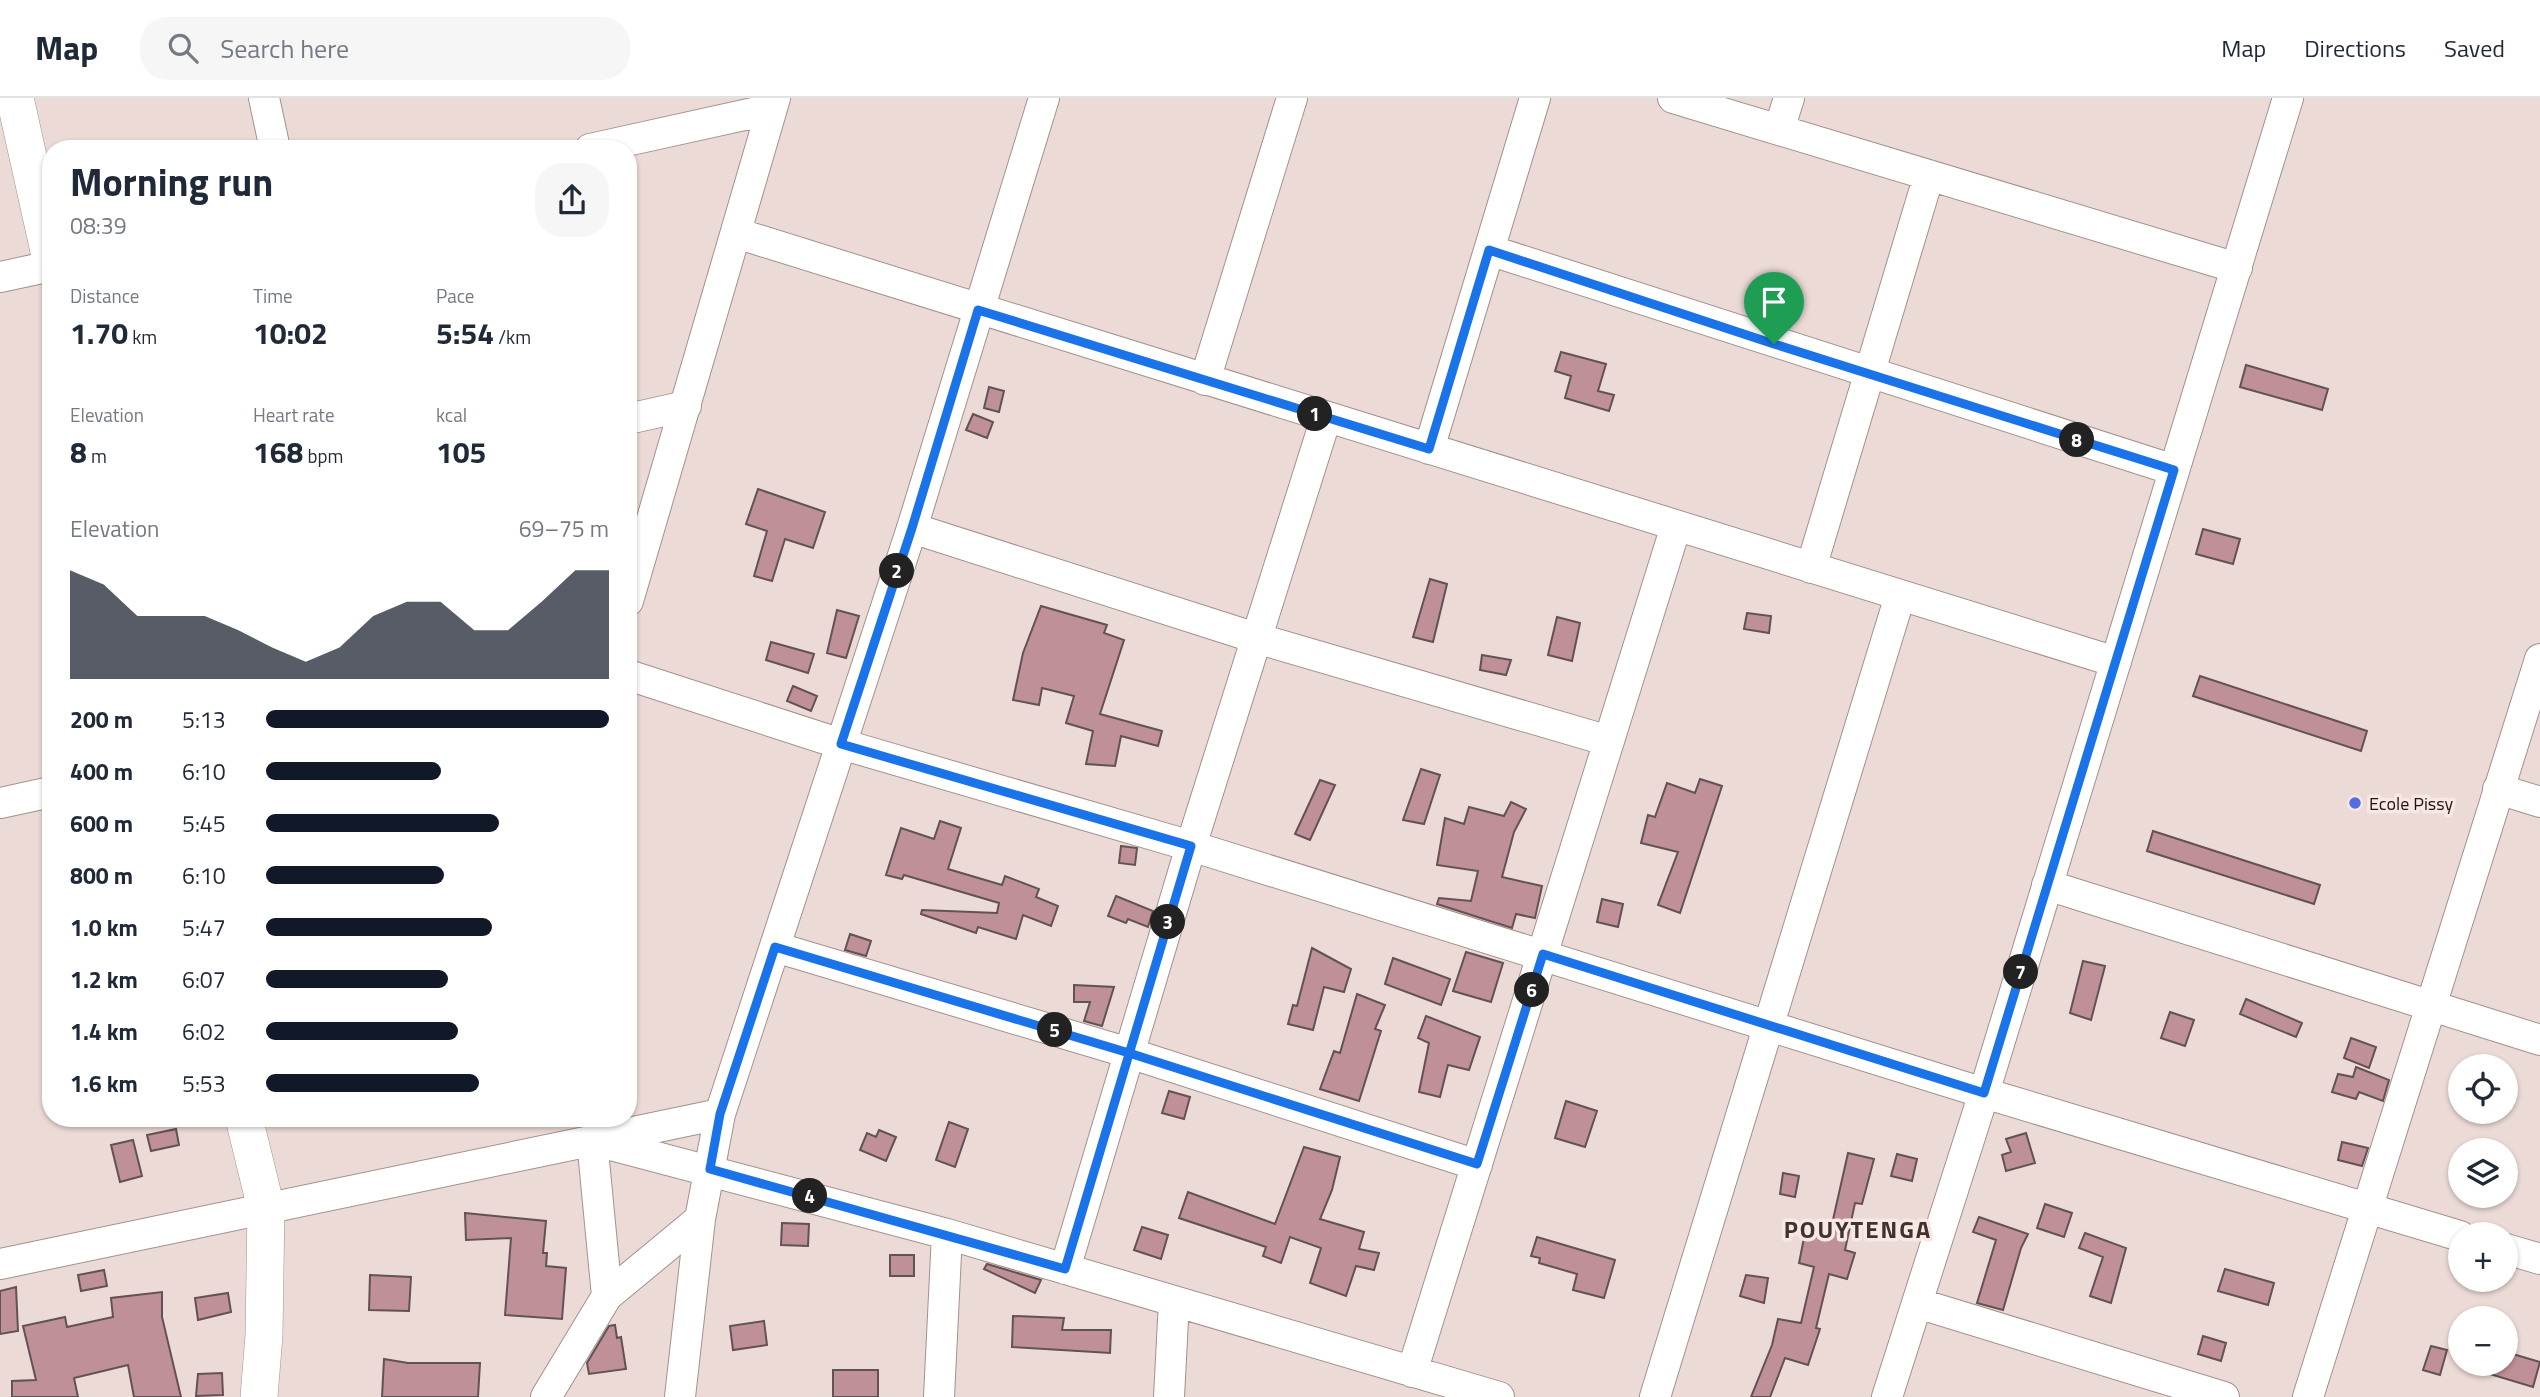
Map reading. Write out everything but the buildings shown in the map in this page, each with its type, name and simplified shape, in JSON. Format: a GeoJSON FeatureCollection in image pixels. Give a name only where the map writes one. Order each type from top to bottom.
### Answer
{"type":"FeatureCollection","features":[{"type":"Feature","properties":{"kind":"main road"},"geometry":{"type":"LineString","coordinates":[[15,98],[42,220]]}},
{"type":"Feature","properties":{"kind":"main road"},"geometry":{"type":"LineString","coordinates":[[246,1127],[266,1208],[264,1335],[259,1397]]}},
{"type":"Feature","properties":{"kind":"street"},"geometry":{"type":"LineString","coordinates":[[264,98],[273,140]]}},
{"type":"Feature","properties":{"kind":"street"},"geometry":{"type":"LineString","coordinates":[[681,1397],[699,1219],[720,1114],[912,528],[1044,98]]}},
{"type":"Feature","properties":{"kind":"street"},"geometry":{"type":"LineString","coordinates":[[1205,380],[1292,98]]}},
{"type":"Feature","properties":{"kind":"street"},"geometry":{"type":"LineString","coordinates":[[1429,449],[1535,98]]}},
{"type":"Feature","properties":{"kind":"street"},"geometry":{"type":"LineString","coordinates":[[1673,98],[2236,268]]}},
{"type":"Feature","properties":{"kind":"street"},"geometry":{"type":"LineString","coordinates":[[1779,130],[1789,98]]}},
{"type":"Feature","properties":{"kind":"street"},"geometry":{"type":"LineString","coordinates":[[1887,1397],[1984,1093],[2288,98]]}},
{"type":"Feature","properties":{"kind":"street"},"geometry":{"type":"LineString","coordinates":[[627,140],[773,104],[637,571]]}},
{"type":"Feature","properties":{"kind":"street"},"geometry":{"type":"LineString","coordinates":[[1811,568],[1929,175]]}},
{"type":"Feature","properties":{"kind":"street"},"geometry":{"type":"LineString","coordinates":[[736,233],[2116,662]]}},
{"type":"Feature","properties":{"kind":"street"},"geometry":{"type":"LineString","coordinates":[[1489,250],[2174,470]]}},
{"type":"Feature","properties":{"kind":"street"},"geometry":{"type":"LineString","coordinates":[[0,277],[42,268]]}},
{"type":"Feature","properties":{"kind":"street"},"geometry":{"type":"LineString","coordinates":[[637,417],[686,406]]}},
{"type":"Feature","properties":{"kind":"street"},"geometry":{"type":"LineString","coordinates":[[1065,1269],[1191,846],[1326,418]]}},
{"type":"Feature","properties":{"kind":"street"},"geometry":{"type":"LineString","coordinates":[[1412,1372],[1676,526]]}},
{"type":"Feature","properties":{"kind":"street"},"geometry":{"type":"LineString","coordinates":[[912,528],[1256,638],[1609,741]]}},
{"type":"Feature","properties":{"kind":"street"},"geometry":{"type":"LineString","coordinates":[[1654,1397],[1766,1025],[1900,596]]}},
{"type":"Feature","properties":{"kind":"street"},"geometry":{"type":"LineString","coordinates":[[2308,1397],[2429,1005],[2540,659]]}},
{"type":"Feature","properties":{"kind":"street"},"geometry":{"type":"LineString","coordinates":[[637,678],[841,744],[1191,846],[1984,1093],[2448,1232]]}},
{"type":"Feature","properties":{"kind":"street"},"geometry":{"type":"LineString","coordinates":[[2498,789],[2540,802]]}},
{"type":"Feature","properties":{"kind":"street"},"geometry":{"type":"LineString","coordinates":[[0,803],[42,794]]}},
{"type":"Feature","properties":{"kind":"street"},"geometry":{"type":"LineString","coordinates":[[2047,885],[2540,1040]]}},
{"type":"Feature","properties":{"kind":"street"},"geometry":{"type":"LineString","coordinates":[[775,947],[1129,1053],[1477,1164]]}},
{"type":"Feature","properties":{"kind":"street"},"geometry":{"type":"LineString","coordinates":[[1,1260],[720,1114]]}},
{"type":"Feature","properties":{"kind":"street"},"geometry":{"type":"LineString","coordinates":[[592,1140],[710,1169],[947,1234],[1499,1397]]}},
{"type":"Feature","properties":{"kind":"street"},"geometry":{"type":"LineString","coordinates":[[592,1140],[607,1296]]}},
{"type":"Feature","properties":{"kind":"street"},"geometry":{"type":"LineString","coordinates":[[547,1397],[607,1296],[699,1219]]}},
{"type":"Feature","properties":{"kind":"street"},"geometry":{"type":"LineString","coordinates":[[939,1397],[947,1234]]}},
{"type":"Feature","properties":{"kind":"street"},"geometry":{"type":"LineString","coordinates":[[2518,1253],[2540,1259]]}},
{"type":"Feature","properties":{"kind":"street"},"geometry":{"type":"LineString","coordinates":[[1169,1397],[1174,1301]]}},
{"type":"Feature","properties":{"kind":"street"},"geometry":{"type":"LineString","coordinates":[[1917,1303],[2224,1397]]}},
{"type":"Feature","properties":{"kind":"place","name":"Ecole Pissy"},"geometry":{"type":"Point","coordinates":[2355,803]}},
{"type":"Feature","properties":{"kind":"district","name":"POUYTENGA"},"geometry":{"type":"Point","coordinates":[1858,1229]}},
{"type":"Feature","properties":{"kind":"route"},"geometry":{"type":"LineString","coordinates":[[1774,344],[1489,250],[1429,449],[978,310],[912,528],[841,744],[1191,846],[1129,1053],[1065,1269],[710,1169],[720,1114],[775,947],[1129,1053],[1477,1164],[1543,954],[1984,1093],[2174,470],[1774,344]]}}]}
